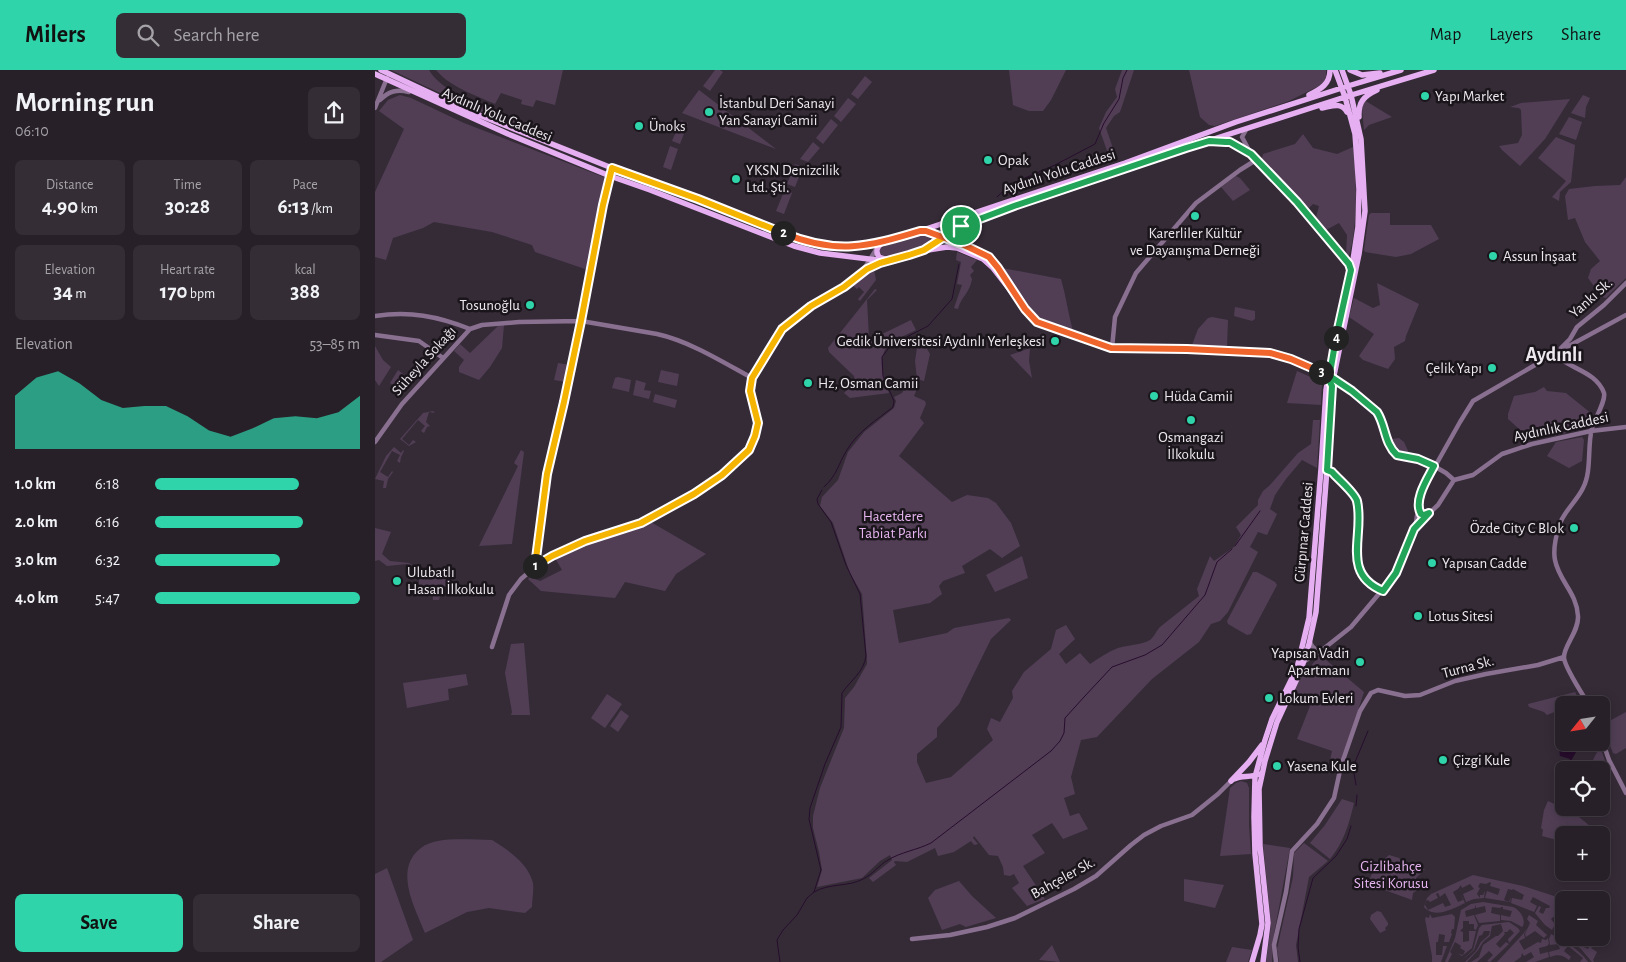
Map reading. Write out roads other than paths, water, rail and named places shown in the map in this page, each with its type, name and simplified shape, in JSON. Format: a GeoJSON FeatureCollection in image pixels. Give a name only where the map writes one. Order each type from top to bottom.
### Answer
{"type":"FeatureCollection","features":[{"type":"Feature","properties":{"kind":"main road","name":"Aydınlı Yolu Caddesi"},"geometry":{"type":"LineString","coordinates":[[382,70],[464,109],[612,168],[689,195],[805,241],[845,247],[864,246],[920,231],[1125,163],[1223,126],[1345,86],[1399,71]]}},
{"type":"Feature","properties":{"kind":"main road"},"geometry":{"type":"LineString","coordinates":[[1296,103],[1325,85],[1330,78],[1330,70]]}},
{"type":"Feature","properties":{"kind":"main road"},"geometry":{"type":"LineString","coordinates":[[1335,70],[1345,86]]}},
{"type":"Feature","properties":{"kind":"main road"},"geometry":{"type":"LineString","coordinates":[[1342,70],[1348,96]]}},
{"type":"Feature","properties":{"kind":"main road"},"geometry":{"type":"LineString","coordinates":[[1350,70],[1362,74],[1399,71]]}},
{"type":"Feature","properties":{"kind":"main road","name":"Aydınlı Yolu Caddesi"},"geometry":{"type":"LineString","coordinates":[[375,74],[385,83],[411,92],[610,176],[794,246],[820,253],[870,260],[887,260],[909,255],[929,247],[961,226],[1031,200],[1348,96],[1434,70]]}},
{"type":"Feature","properties":{"kind":"main road"},"geometry":{"type":"LineString","coordinates":[[1361,138],[1358,113],[1362,99],[1367,94],[1395,81]]}},
{"type":"Feature","properties":{"kind":"main road","name":"Gürpınar Caddesi"},"geometry":{"type":"LineString","coordinates":[[1333,367],[1340,313],[1351,270],[1358,227],[1357,147],[1348,96]]}},
{"type":"Feature","properties":{"kind":"main road","name":"Gürpınar Caddesi"},"geometry":{"type":"LineString","coordinates":[[1263,962],[1268,923],[1259,846],[1256,791],[1258,772],[1303,662],[1310,642],[1316,612],[1329,381],[1359,254],[1365,211],[1361,138],[1348,96]]}},
{"type":"Feature","properties":{"kind":"main road"},"geometry":{"type":"LineString","coordinates":[[1301,112],[1340,105],[1345,109],[1352,122]]}},
{"type":"Feature","properties":{"kind":"main road"},"geometry":{"type":"LineString","coordinates":[[610,176],[612,168]]}},
{"type":"Feature","properties":{"kind":"main road"},"geometry":{"type":"LineString","coordinates":[[961,226],[957,229],[956,235],[958,241],[964,245]]}},
{"type":"Feature","properties":{"kind":"main road"},"geometry":{"type":"LineString","coordinates":[[920,231],[943,237],[982,253],[994,262],[1018,300]]}},
{"type":"Feature","properties":{"kind":"main road"},"geometry":{"type":"LineString","coordinates":[[928,232],[933,239],[929,247]]}},
{"type":"Feature","properties":{"kind":"main road"},"geometry":{"type":"LineString","coordinates":[[887,241],[877,248],[879,257],[887,260]]}},
{"type":"Feature","properties":{"kind":"main road"},"geometry":{"type":"LineString","coordinates":[[909,255],[929,249],[947,247],[967,252],[989,263],[1037,322],[1111,348],[1270,353],[1298,362],[1317,371],[1329,381]]}},
{"type":"Feature","properties":{"kind":"main road"},"geometry":{"type":"LineString","coordinates":[[1298,362],[1329,381]]}},
{"type":"Feature","properties":{"kind":"main road"},"geometry":{"type":"LineString","coordinates":[[1317,371],[1333,367]]}},
{"type":"Feature","properties":{"kind":"main road","name":"Gürpınar Caddesi"},"geometry":{"type":"LineString","coordinates":[[1252,962],[1261,935],[1262,924],[1255,854],[1258,772],[1265,740],[1295,674],[1309,618],[1324,469]]}},
{"type":"Feature","properties":{"kind":"main road"},"geometry":{"type":"LineString","coordinates":[[1240,774],[1265,740]]}},
{"type":"Feature","properties":{"kind":"main road"},"geometry":{"type":"LineString","coordinates":[[1231,781],[1248,767],[1258,772]]}},
{"type":"Feature","properties":{"kind":"main road"},"geometry":{"type":"LineString","coordinates":[[1240,774],[1258,772]]}},
{"type":"Feature","properties":{"kind":"main road"},"geometry":{"type":"LineString","coordinates":[[1240,774],[1256,791]]}},
{"type":"Feature","properties":{"kind":"street"},"geometry":{"type":"LineString","coordinates":[[376,107],[387,76],[382,70]]}},
{"type":"Feature","properties":{"kind":"street"},"geometry":{"type":"LineString","coordinates":[[375,91],[380,91],[385,83]]}},
{"type":"Feature","properties":{"kind":"street"},"geometry":{"type":"LineString","coordinates":[[376,107],[382,98],[392,92],[401,90],[411,92]]}},
{"type":"Feature","properties":{"kind":"street"},"geometry":{"type":"LineString","coordinates":[[375,95],[377,100],[376,107]]}},
{"type":"Feature","properties":{"kind":"street"},"geometry":{"type":"LineString","coordinates":[[1252,127],[1244,132],[1241,137],[1251,154],[1297,202],[1349,264],[1351,270]]}},
{"type":"Feature","properties":{"kind":"street"},"geometry":{"type":"LineString","coordinates":[[1209,141],[1230,142],[1251,154]]}},
{"type":"Feature","properties":{"kind":"street"},"geometry":{"type":"LineString","coordinates":[[1111,348],[1115,317],[1136,273],[1196,203],[1256,160]]}},
{"type":"Feature","properties":{"kind":"street"},"geometry":{"type":"LineString","coordinates":[[535,567],[547,474],[581,321],[610,176]]}},
{"type":"Feature","properties":{"kind":"street"},"geometry":{"type":"LineString","coordinates":[[493,647],[509,595],[521,579],[535,567],[552,556],[585,541],[641,523],[694,494],[722,475],[749,450],[758,423],[750,391],[752,378],[782,329],[811,306],[844,287],[860,272],[877,248]]}},
{"type":"Feature","properties":{"kind":"street"},"geometry":{"type":"LineString","coordinates":[[1345,260],[1353,260],[1359,254]]}},
{"type":"Feature","properties":{"kind":"street"},"geometry":{"type":"LineString","coordinates":[[855,258],[863,265],[860,272]]}},
{"type":"Feature","properties":{"kind":"street"},"geometry":{"type":"LineString","coordinates":[[854,278],[875,265],[898,258]]}},
{"type":"Feature","properties":{"kind":"street","name":"Yankı Sk."},"geometry":{"type":"LineString","coordinates":[[1555,354],[1567,343],[1577,327],[1604,305],[1626,283]]}},
{"type":"Feature","properties":{"kind":"street"},"geometry":{"type":"LineString","coordinates":[[375,316],[397,313],[415,314],[470,329]]}},
{"type":"Feature","properties":{"kind":"street"},"geometry":{"type":"LineString","coordinates":[[1303,662],[1351,627],[1394,576],[1414,529],[1421,491],[1473,401],[1626,315]]}},
{"type":"Feature","properties":{"kind":"street","name":"Süheyla Sokağı"},"geometry":{"type":"LineString","coordinates":[[375,442],[402,404],[443,358],[470,329],[482,325],[517,322],[581,321],[668,336],[752,378]]}},
{"type":"Feature","properties":{"kind":"street"},"geometry":{"type":"LineString","coordinates":[[375,334],[419,341],[443,358]]}},
{"type":"Feature","properties":{"kind":"street"},"geometry":{"type":"LineString","coordinates":[[1555,354],[1564,363],[1592,377],[1603,391],[1604,398],[1591,431],[1585,485],[1560,523],[1554,555],[1556,564],[1576,603],[1578,616],[1575,631],[1564,656],[1565,663],[1584,696]]}},
{"type":"Feature","properties":{"kind":"street"},"geometry":{"type":"LineString","coordinates":[[1333,367],[1340,380],[1377,412],[1381,418],[1388,443],[1395,453],[1399,456],[1418,459],[1434,466],[1454,480],[1440,501],[1414,529]]}},
{"type":"Feature","properties":{"kind":"street"},"geometry":{"type":"LineString","coordinates":[[1329,381],[1345,385]]}},
{"type":"Feature","properties":{"kind":"street"},"geometry":{"type":"LineString","coordinates":[[1329,381],[1337,385],[1345,385]]}},
{"type":"Feature","properties":{"kind":"street","name":"Aydınlık Caddesi"},"geometry":{"type":"LineString","coordinates":[[1454,480],[1473,475],[1506,453],[1532,444],[1591,431],[1626,427]]}},
{"type":"Feature","properties":{"kind":"street"},"geometry":{"type":"LineString","coordinates":[[1324,469],[1332,472],[1356,499],[1358,527],[1357,558],[1359,568],[1366,580],[1383,591]]}},
{"type":"Feature","properties":{"kind":"street"},"geometry":{"type":"LineString","coordinates":[[1418,508],[1422,514],[1429,513]]}},
{"type":"Feature","properties":{"kind":"street"},"geometry":{"type":"LineString","coordinates":[[1310,642],[1316,650],[1322,650]]}},
{"type":"Feature","properties":{"kind":"street","name":"Turna Sk."},"geometry":{"type":"LineString","coordinates":[[1276,962],[1274,945],[1291,851],[1317,824],[1334,798],[1341,766],[1361,706],[1366,698],[1378,690],[1405,696],[1418,696],[1455,682],[1485,674],[1538,665],[1564,656]]}},
{"type":"Feature","properties":{"kind":"street"},"geometry":{"type":"LineString","coordinates":[[1606,751],[1626,793]]}},
{"type":"Feature","properties":{"kind":"street","name":"Bahçeler Sk."},"geometry":{"type":"LineString","coordinates":[[912,939],[950,936],[1015,918],[1096,876],[1144,835],[1161,826],[1193,815],[1231,781]]}},
{"type":"Feature","properties":{"kind":"waterway"},"geometry":{"type":"LineString","coordinates":[[997,197],[1011,184],[1055,165],[1095,144],[1104,123],[1119,99],[1123,78],[1127,70]]}},
{"type":"Feature","properties":{"kind":"waterway"},"geometry":{"type":"LineString","coordinates":[[824,487],[832,478],[851,443],[868,426],[893,407],[894,401],[883,376],[882,357],[891,345],[928,326],[952,299],[959,264]]}},
{"type":"Feature","properties":{"kind":"waterway"},"geometry":{"type":"LineString","coordinates":[[780,962],[777,940],[783,930],[797,915],[807,898],[814,892],[821,870],[809,819],[810,808],[825,764],[841,727],[842,693],[863,667],[866,656],[860,594],[846,565],[831,522],[818,504],[817,499],[822,490]]}},
{"type":"Feature","properties":{"kind":"waterway"},"geometry":{"type":"LineString","coordinates":[[1235,546],[1260,511]]}},
{"type":"Feature","properties":{"kind":"waterway"},"geometry":{"type":"LineString","coordinates":[[814,892],[826,887],[857,881],[866,877],[893,857],[931,843],[1051,751],[1064,733],[1065,718],[1112,667],[1145,655],[1162,645],[1205,595],[1217,562],[1232,549]]}},
{"type":"Feature","properties":{"kind":"waterway"},"geometry":{"type":"LineString","coordinates":[[1356,785],[1353,767],[1368,731]]}},
{"type":"Feature","properties":{"kind":"waterway"},"geometry":{"type":"LineString","coordinates":[[1356,806],[1357,795]]}},
{"type":"Feature","properties":{"kind":"waterway"},"geometry":{"type":"LineString","coordinates":[[1300,962],[1298,947],[1299,929],[1313,878],[1336,856],[1347,839],[1351,826]]}},
{"type":"Feature","properties":{"kind":"place","name":"Yapı Market"},"geometry":{"type":"Point","coordinates":[1425,96]}},
{"type":"Feature","properties":{"kind":"place","name":"İstanbul Deri Sanayi Yan Sanayi Camii"},"geometry":{"type":"Point","coordinates":[709,112]}},
{"type":"Feature","properties":{"kind":"place","name":"Ünoks"},"geometry":{"type":"Point","coordinates":[639,126]}},
{"type":"Feature","properties":{"kind":"place","name":"Opak"},"geometry":{"type":"Point","coordinates":[988,160]}},
{"type":"Feature","properties":{"kind":"place","name":"YKSN Denizcilik Ltd. Şti."},"geometry":{"type":"Point","coordinates":[736,179]}},
{"type":"Feature","properties":{"kind":"place","name":"Karerliler Kültür ve Dayanışma Derneği"},"geometry":{"type":"Point","coordinates":[1195,216]}},
{"type":"Feature","properties":{"kind":"place","name":"Assun İnşaat"},"geometry":{"type":"Point","coordinates":[1493,256]}},
{"type":"Feature","properties":{"kind":"place","name":"Tosunoğlu"},"geometry":{"type":"Point","coordinates":[530,305]}},
{"type":"Feature","properties":{"kind":"place","name":"Gedik Üniversitesi Aydınlı Yerleşkesi"},"geometry":{"type":"Point","coordinates":[1055,341]}},
{"type":"Feature","properties":{"kind":"place","name":"Çelik Yapı"},"geometry":{"type":"Point","coordinates":[1492,368]}},
{"type":"Feature","properties":{"kind":"place","name":"Hz, Osman Camii"},"geometry":{"type":"Point","coordinates":[808,383]}},
{"type":"Feature","properties":{"kind":"place","name":"Hüda Camii"},"geometry":{"type":"Point","coordinates":[1154,396]}},
{"type":"Feature","properties":{"kind":"place","name":"Osmangazi İlkokulu"},"geometry":{"type":"Point","coordinates":[1191,420]}},
{"type":"Feature","properties":{"kind":"place","name":"Özde City C Blok"},"geometry":{"type":"Point","coordinates":[1574,528]}},
{"type":"Feature","properties":{"kind":"place","name":"Yapısan Cadde"},"geometry":{"type":"Point","coordinates":[1432,563]}},
{"type":"Feature","properties":{"kind":"place","name":"Ulubatlı Hasan İlkokulu"},"geometry":{"type":"Point","coordinates":[397,581]}},
{"type":"Feature","properties":{"kind":"place","name":"Lotus Sitesi"},"geometry":{"type":"Point","coordinates":[1418,616]}},
{"type":"Feature","properties":{"kind":"place","name":"Yapısan Vadi1 Apartmanı"},"geometry":{"type":"Point","coordinates":[1360,662]}},
{"type":"Feature","properties":{"kind":"place","name":"Lokum Evleri"},"geometry":{"type":"Point","coordinates":[1269,698]}},
{"type":"Feature","properties":{"kind":"place","name":"Çizgi Kule"},"geometry":{"type":"Point","coordinates":[1443,760]}},
{"type":"Feature","properties":{"kind":"place","name":"Yasena Kule"},"geometry":{"type":"Point","coordinates":[1277,766]}},
{"type":"Feature","properties":{"kind":"district","name":"Aydınlı"},"geometry":{"type":"Point","coordinates":[1554,355]}},
{"type":"Feature","properties":{"kind":"park label","name":"Hacetdere Tabiat Parkı"},"geometry":{"type":"Point","coordinates":[893,524]}},
{"type":"Feature","properties":{"kind":"park label","name":"Gizlibahçe Sitesi Korusu"},"geometry":{"type":"Point","coordinates":[1391,874]}}]}
